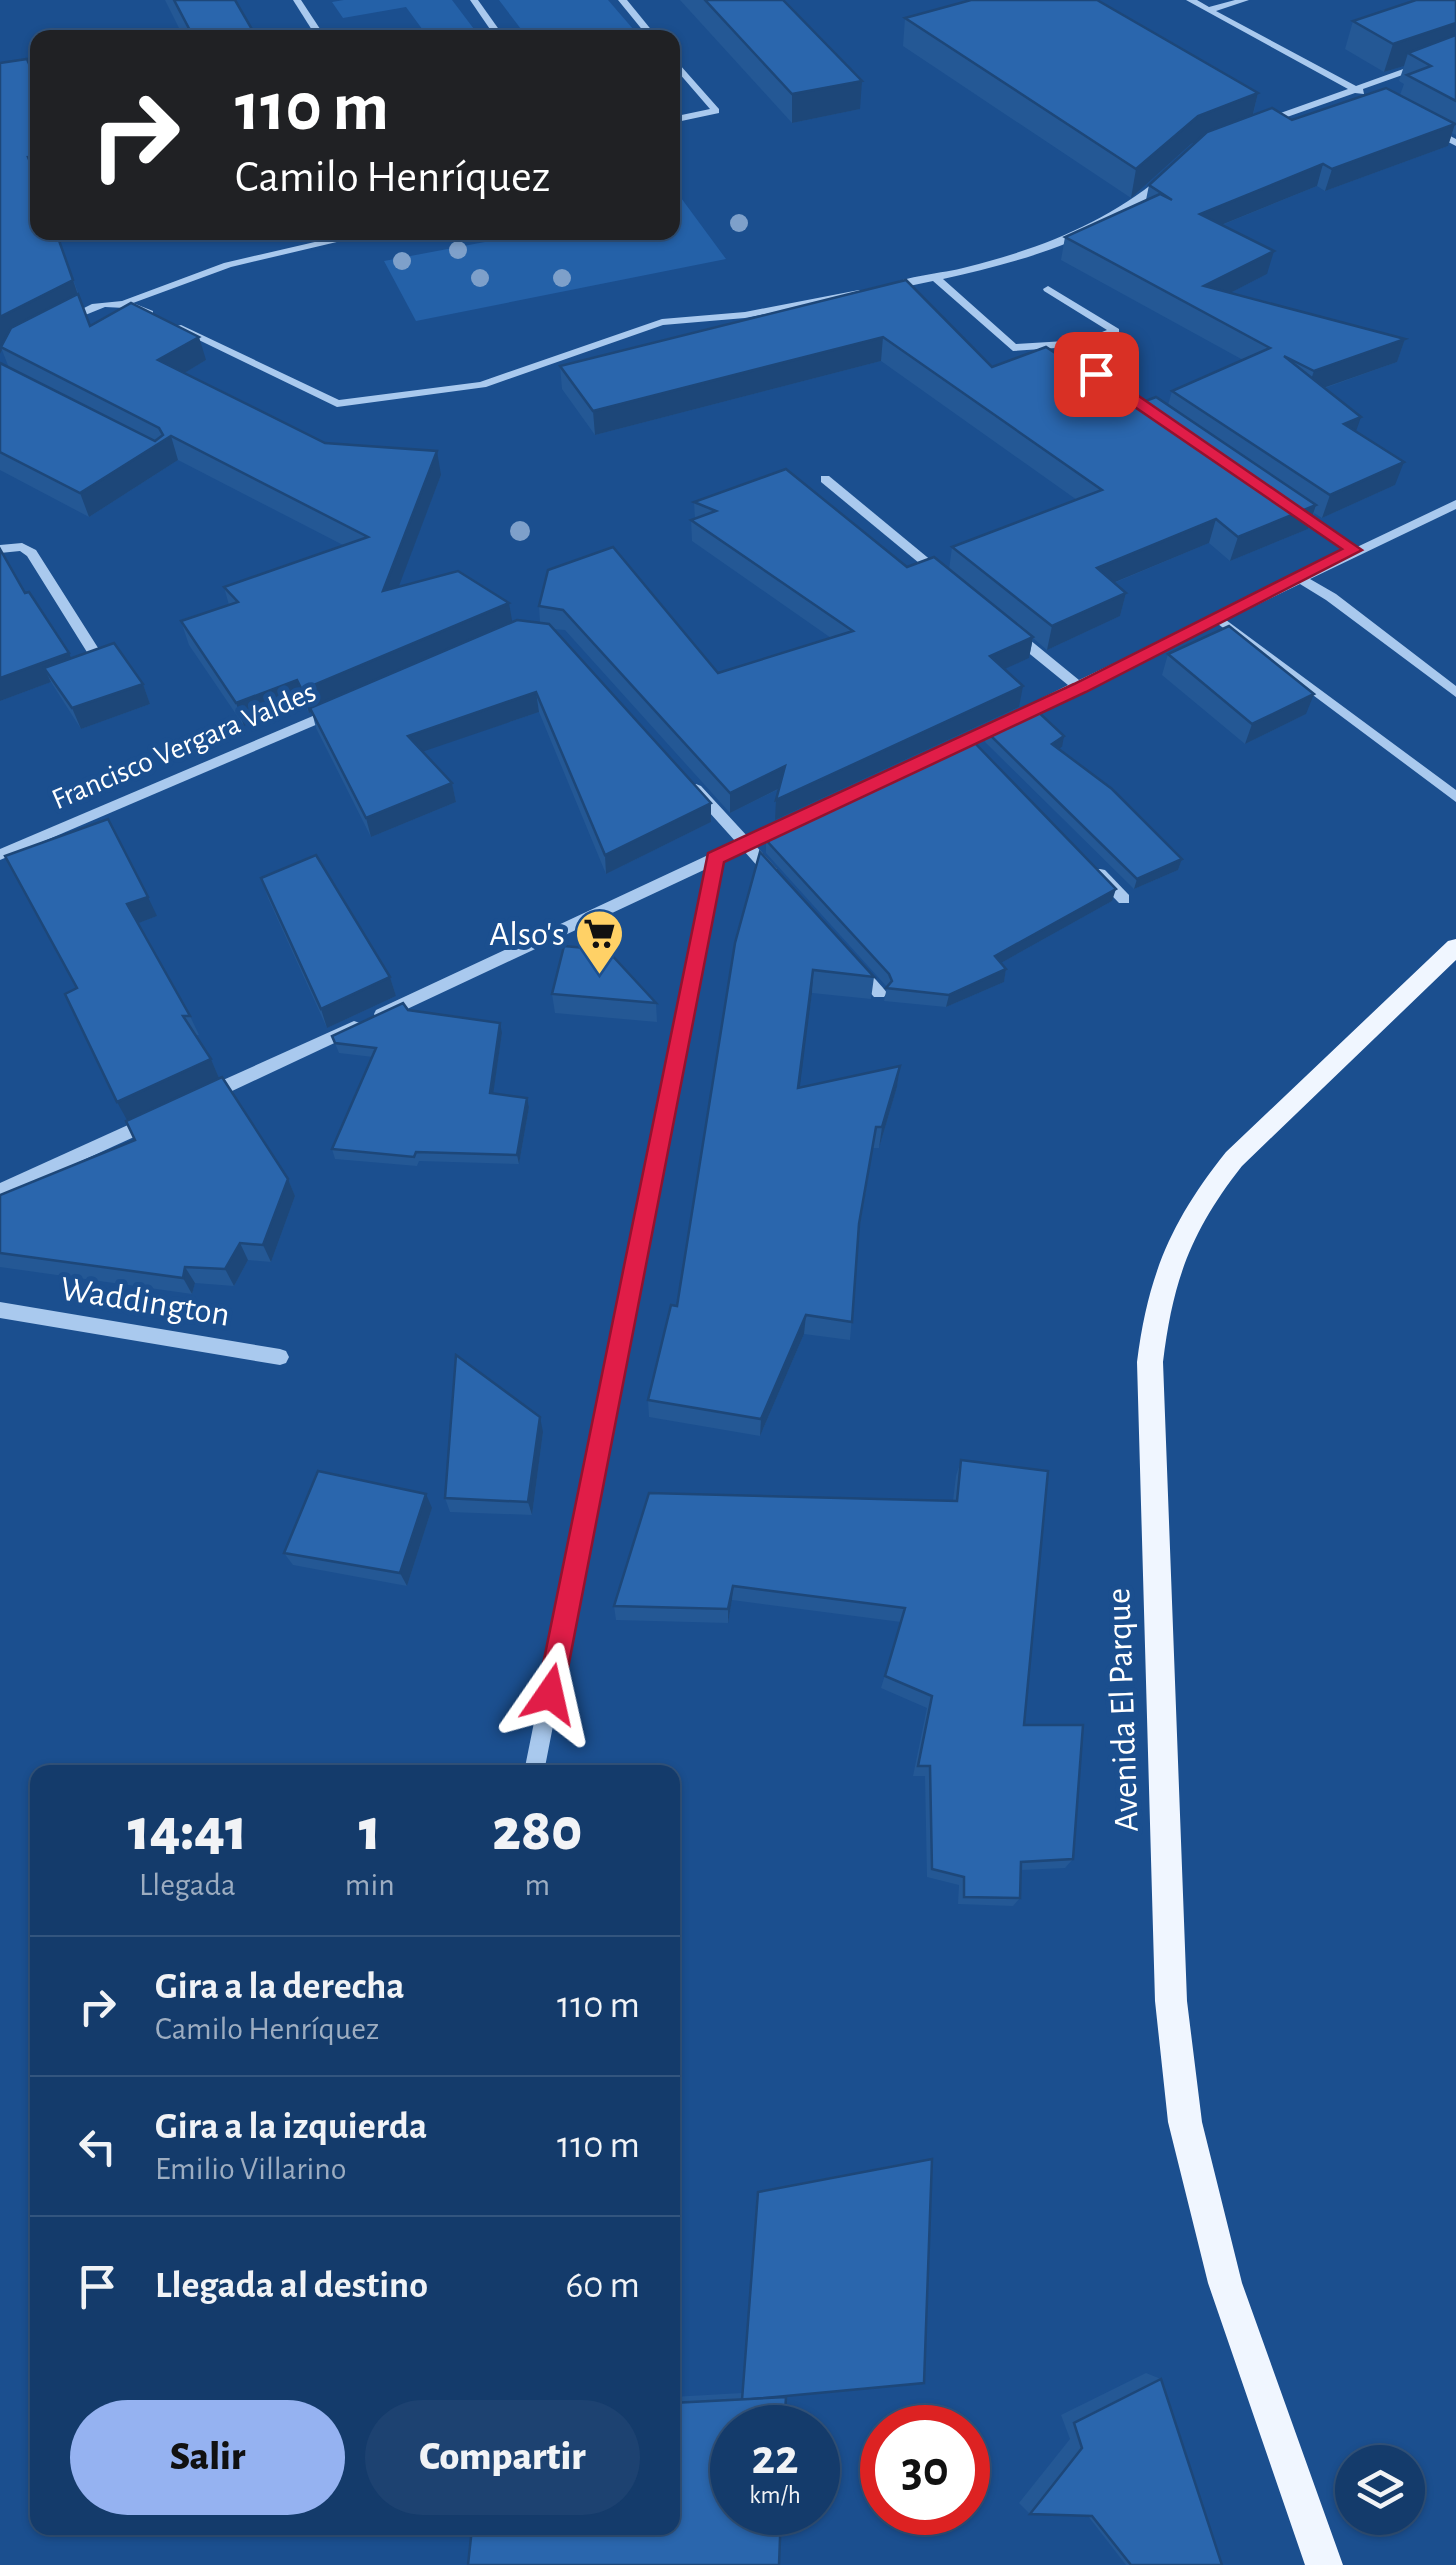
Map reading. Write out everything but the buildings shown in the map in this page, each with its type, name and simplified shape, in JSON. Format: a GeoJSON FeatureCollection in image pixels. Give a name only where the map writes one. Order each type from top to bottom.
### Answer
{"type":"FeatureCollection","features":[{"type":"Feature","properties":{"kind":"main road","name":"Avenida El Parque"},"geometry":{"type":"LineString","coordinates":[[1324,2565],[1225,2283],[1182,2107],[1172,2000],[1150,1362],[1157,1298],[1168,1262],[1202,1198],[1234,1159],[1456,947]]}},
{"type":"Feature","properties":{"kind":"street"},"geometry":{"type":"LineString","coordinates":[[297,0],[317,30]]}},
{"type":"Feature","properties":{"kind":"street"},"geometry":{"type":"LineString","coordinates":[[474,0],[495,30]]}},
{"type":"Feature","properties":{"kind":"street"},"geometry":{"type":"LineString","coordinates":[[622,0],[647,30]]}},
{"type":"Feature","properties":{"kind":"street"},"geometry":{"type":"LineString","coordinates":[[1190,0],[1372,98]]}},
{"type":"Feature","properties":{"kind":"street"},"geometry":{"type":"LineString","coordinates":[[1208,10],[1245,0]]}},
{"type":"Feature","properties":{"kind":"street"},"geometry":{"type":"LineString","coordinates":[[1246,129],[1456,53]]}},
{"type":"Feature","properties":{"kind":"street"},"geometry":{"type":"LineString","coordinates":[[680,69],[716,112],[680,119]]}},
{"type":"Feature","properties":{"kind":"street"},"geometry":{"type":"LineString","coordinates":[[1422,125],[1456,143]]}},
{"type":"Feature","properties":{"kind":"street"},"geometry":{"type":"LineString","coordinates":[[127,302],[336,404],[482,386],[662,322],[745,315],[992,264],[1065,238],[1142,201],[1170,175]]}},
{"type":"Feature","properties":{"kind":"street"},"geometry":{"type":"LineString","coordinates":[[48,329],[101,302],[127,302],[228,265],[339,240]]}},
{"type":"Feature","properties":{"kind":"street"},"geometry":{"type":"LineString","coordinates":[[936,278],[1013,348],[1084,343],[1115,331],[1048,289]]}},
{"type":"Feature","properties":{"kind":"street"},"geometry":{"type":"LineString","coordinates":[[1096,374],[1177,428]]}},
{"type":"Feature","properties":{"kind":"street"},"geometry":{"type":"LineString","coordinates":[[824,479],[960,590]]}},
{"type":"Feature","properties":{"kind":"street"},"geometry":{"type":"LineString","coordinates":[[1273,494],[1354,550]]}},
{"type":"Feature","properties":{"kind":"street"},"geometry":{"type":"LineString","coordinates":[[934,755],[974,745],[1354,550],[1456,504]]}},
{"type":"Feature","properties":{"kind":"street"},"geometry":{"type":"LineString","coordinates":[[0,549],[22,547],[32,552],[100,662]]}},
{"type":"Feature","properties":{"kind":"street"},"geometry":{"type":"LineString","coordinates":[[1298,578],[1331,597],[1456,694]]}},
{"type":"Feature","properties":{"kind":"street"},"geometry":{"type":"LineString","coordinates":[[1218,620],[1456,797]]}},
{"type":"Feature","properties":{"kind":"street"},"geometry":{"type":"LineString","coordinates":[[1004,626],[1080,688]]}},
{"type":"Feature","properties":{"kind":"street","name":"Francisco Vergara Valdes"},"geometry":{"type":"LineString","coordinates":[[0,855],[357,702]]}},
{"type":"Feature","properties":{"kind":"street"},"geometry":{"type":"LineString","coordinates":[[683,775],[786,888]]}},
{"type":"Feature","properties":{"kind":"street"},"geometry":{"type":"LineString","coordinates":[[194,1101],[797,820]]}},
{"type":"Feature","properties":{"kind":"street"},"geometry":{"type":"LineString","coordinates":[[535,1765],[715,858]]}},
{"type":"Feature","properties":{"kind":"street"},"geometry":{"type":"LineString","coordinates":[[1084,858],[1124,898]]}},
{"type":"Feature","properties":{"kind":"street"},"geometry":{"type":"LineString","coordinates":[[840,948],[880,993]]}},
{"type":"Feature","properties":{"kind":"street"},"geometry":{"type":"LineString","coordinates":[[0,1191],[159,1118]]}},
{"type":"Feature","properties":{"kind":"street","name":"Waddington"},"geometry":{"type":"LineString","coordinates":[[0,1310],[280,1357]]}},
{"type":"Feature","properties":{"kind":"shaded area"},"geometry":{"type":"Polygon","coordinates":[[[452,0],[475,30],[423,30],[406,7],[343,18],[332,2],[452,0]]]}},
{"type":"Feature","properties":{"kind":"shaded area"},"geometry":{"type":"Polygon","coordinates":[[[499,0],[608,0],[634,30],[522,30],[499,0]]]}},
{"type":"Feature","properties":{"kind":"shaded area"},"geometry":{"type":"Polygon","coordinates":[[[680,197],[726,259],[416,321],[384,261],[495,240],[680,240],[680,197]]]}},
{"type":"Feature","properties":{"kind":"place","name":"Also's"},"geometry":{"type":"Point","coordinates":[600,976]}},
{"type":"Feature","properties":{"kind":"route"},"geometry":{"type":"LineString","coordinates":[[550,1694],[715,858],[1080,688],[1354,550],[1096,374]]}}]}
